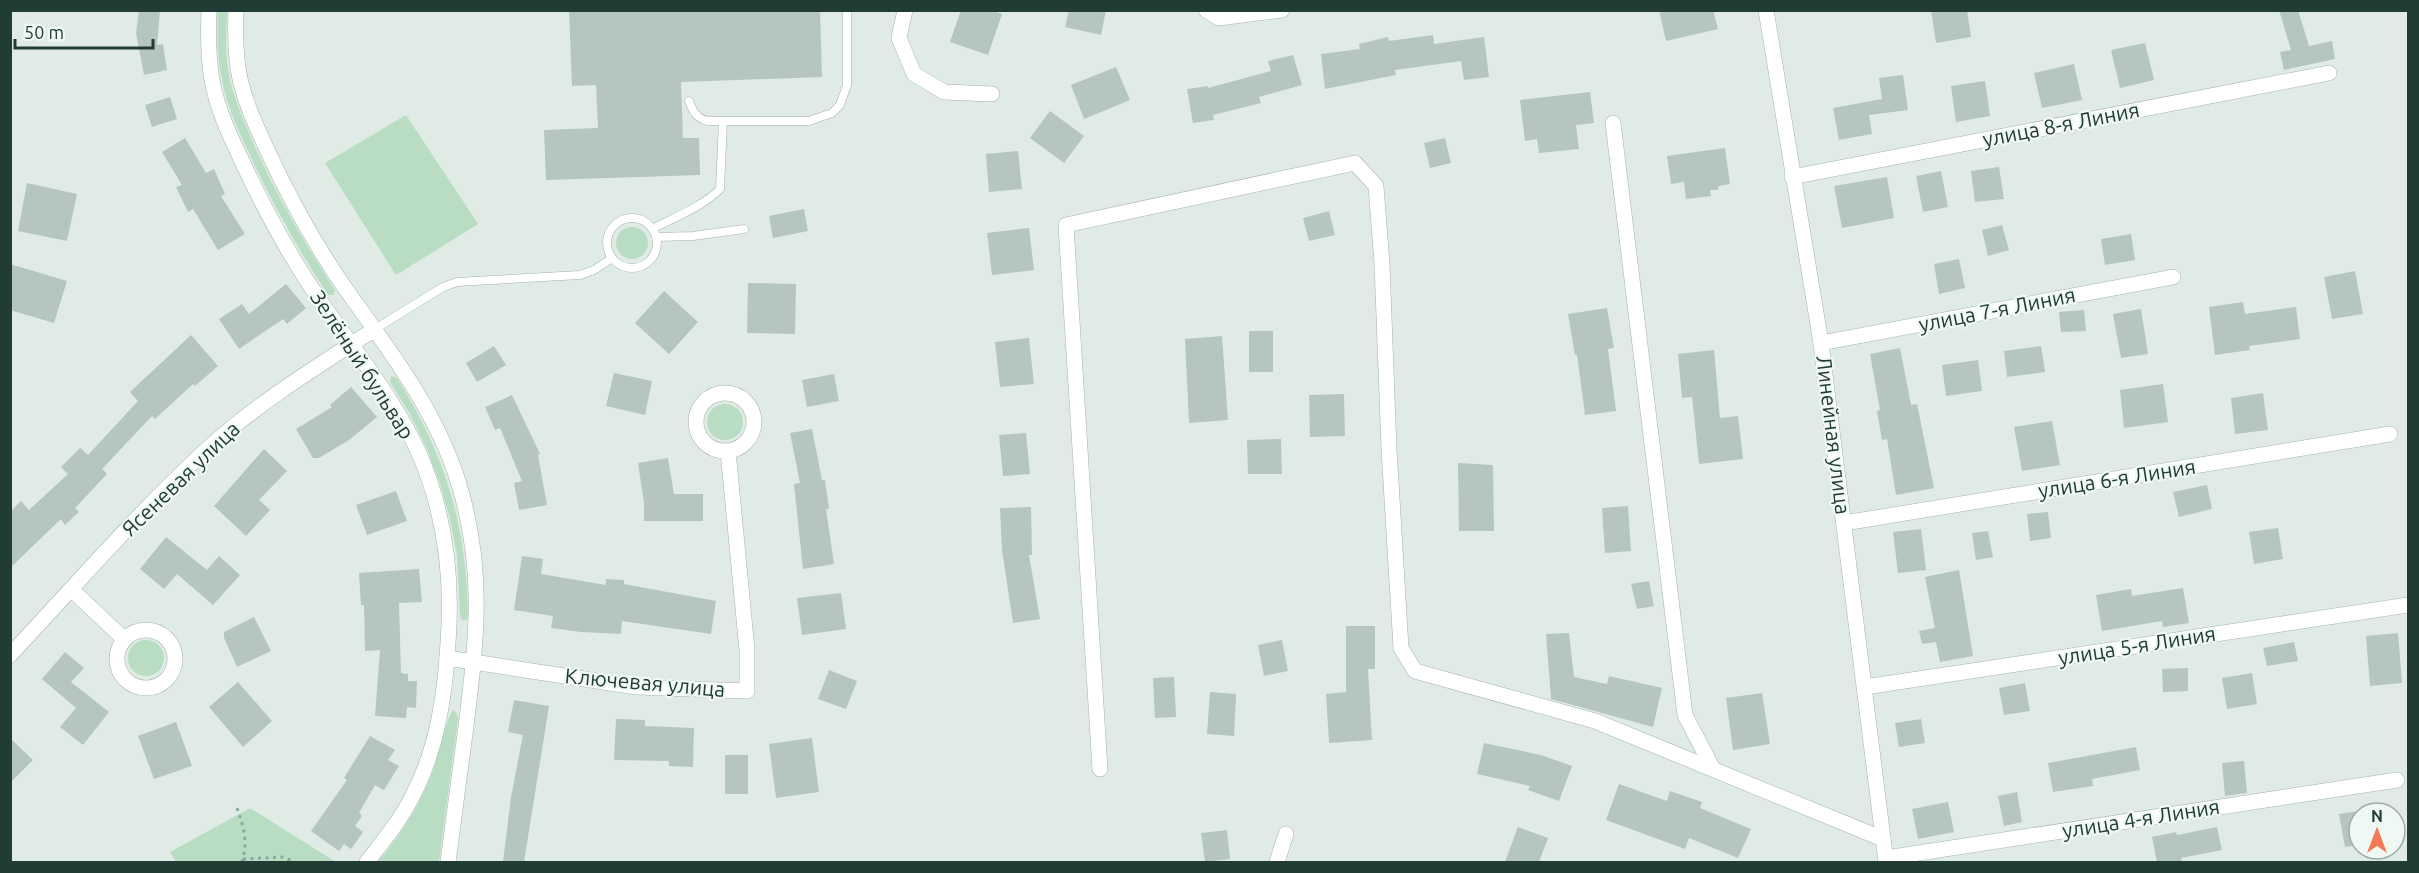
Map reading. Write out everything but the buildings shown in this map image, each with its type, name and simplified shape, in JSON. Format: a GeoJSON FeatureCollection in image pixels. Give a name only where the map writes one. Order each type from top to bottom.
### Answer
{"type":"FeatureCollection","features":[{"type":"Feature","properties":{"kind":"street","name":"Зелёный бульвар"},"geometry":{"type":"LineString","coordinates":[[209,10],[208,38],[211,71],[218,105],[227,128],[263,205],[289,252],[402,419],[418,453],[441,521],[450,585],[447,658],[438,726],[424,772],[400,818],[367,862]]}},
{"type":"Feature","properties":{"kind":"street","name":"Зелёный бульвар"},"geometry":{"type":"LineString","coordinates":[[236,10],[236,58],[244,96],[252,118],[312,238],[426,406],[444,442],[468,515],[477,583],[474,663],[448,862]]}},
{"type":"Feature","properties":{"kind":"street"},"geometry":{"type":"LineString","coordinates":[[905,10],[899,38],[914,74],[944,92],[992,94]]}},
{"type":"Feature","properties":{"kind":"street"},"geometry":{"type":"LineString","coordinates":[[1206,10],[1219,18],[1282,10]]}},
{"type":"Feature","properties":{"kind":"street","name":"Линейная улица"},"geometry":{"type":"LineString","coordinates":[[1766,10],[1821,344],[1886,860]]}},
{"type":"Feature","properties":{"kind":"street","name":"улица 8-я Линия"},"geometry":{"type":"LineString","coordinates":[[1792,177],[2329,73]]}},
{"type":"Feature","properties":{"kind":"street"},"geometry":{"type":"LineString","coordinates":[[1613,123],[1685,715],[1712,767]]}},
{"type":"Feature","properties":{"kind":"street"},"geometry":{"type":"LineString","coordinates":[[1100,769],[1066,225],[1355,163],[1376,186],[1401,648],[1415,671],[1595,721],[1883,839]]}},
{"type":"Feature","properties":{"kind":"street","name":"улица 7-я Линия"},"geometry":{"type":"LineString","coordinates":[[1821,344],[2173,277]]}},
{"type":"Feature","properties":{"kind":"street","name":"Ясеневая улица"},"geometry":{"type":"LineString","coordinates":[[10,655],[165,490],[206,450],[278,393],[375,329]]}},
{"type":"Feature","properties":{"kind":"street","name":"улица 6-я Линия"},"geometry":{"type":"LineString","coordinates":[[1844,523],[2390,434]]}},
{"type":"Feature","properties":{"kind":"street","name":"Ключевая улица"},"geometry":{"type":"LineString","coordinates":[[447,658],[636,687],[747,691],[747,650],[728,451]]}},
{"type":"Feature","properties":{"kind":"street"},"geometry":{"type":"LineString","coordinates":[[72,590],[124,639]]}},
{"type":"Feature","properties":{"kind":"street","name":"улица 5-я Линия"},"geometry":{"type":"LineString","coordinates":[[1865,687],[2409,605]]}},
{"type":"Feature","properties":{"kind":"street","name":"улица 4-я Линия"},"geometry":{"type":"LineString","coordinates":[[1886,860],[2397,780]]}},
{"type":"Feature","properties":{"kind":"street"},"geometry":{"type":"LineString","coordinates":[[1277,862],[1286,834]]}},
{"type":"Feature","properties":{"kind":"lane"},"geometry":{"type":"LineString","coordinates":[[689,101],[694,113],[700,118],[723,121],[809,121],[832,113],[840,105],[847,85],[847,10]]}},
{"type":"Feature","properties":{"kind":"lane"},"geometry":{"type":"LineString","coordinates":[[652,229],[690,210],[720,189],[723,121]]}},
{"type":"Feature","properties":{"kind":"lane"},"geometry":{"type":"LineString","coordinates":[[626,219],[645,222],[656,237],[657,247],[653,256],[638,268],[619,265],[608,250],[607,240],[610,231],[626,219]]}},
{"type":"Feature","properties":{"kind":"lane"},"geometry":{"type":"LineString","coordinates":[[656,237],[693,236],[744,229]]}},
{"type":"Feature","properties":{"kind":"lane"},"geometry":{"type":"LineString","coordinates":[[375,329],[442,287],[457,282],[580,275],[594,270],[612,258]]}},
{"type":"Feature","properties":{"kind":"path"},"geometry":{"type":"LineString","coordinates":[[237,808],[243,822],[245,837],[243,861],[283,857],[295,862]]}},
{"type":"Feature","properties":{"kind":"green space"},"geometry":{"type":"Polygon","coordinates":[[[218,11],[227,11],[228,71],[242,115],[264,167],[283,203],[335,290],[333,295],[328,295],[286,225],[233,118],[220,71],[218,11]]]}},
{"type":"Feature","properties":{"kind":"green space"},"geometry":{"type":"Polygon","coordinates":[[[406,115],[478,224],[396,275],[325,163],[406,115]]]}},
{"type":"Feature","properties":{"kind":"green space"},"geometry":{"type":"Polygon","coordinates":[[[632,227],[643,232],[648,243],[643,254],[632,259],[621,254],[616,243],[621,232],[632,227]]]}},
{"type":"Feature","properties":{"kind":"green space"},"geometry":{"type":"Polygon","coordinates":[[[391,376],[397,378],[414,406],[440,463],[450,492],[458,521],[467,583],[468,616],[466,620],[462,620],[460,616],[457,555],[440,484],[427,449],[410,414],[390,382],[391,376]]]}},
{"type":"Feature","properties":{"kind":"green space"},"geometry":{"type":"Polygon","coordinates":[[[725,404],[738,409],[743,422],[738,435],[725,440],[712,435],[707,422],[712,409],[725,404]]]}},
{"type":"Feature","properties":{"kind":"green space"},"geometry":{"type":"Polygon","coordinates":[[[146,640],[159,645],[164,658],[159,671],[146,676],[133,671],[128,658],[133,645],[146,640]]]}},
{"type":"Feature","properties":{"kind":"green space"},"geometry":{"type":"Polygon","coordinates":[[[453,710],[458,719],[439,862],[378,862],[401,832],[426,788],[453,710]]]}},
{"type":"Feature","properties":{"kind":"green space"},"geometry":{"type":"Polygon","coordinates":[[[250,808],[336,862],[176,862],[170,852],[250,808]]]}}]}
